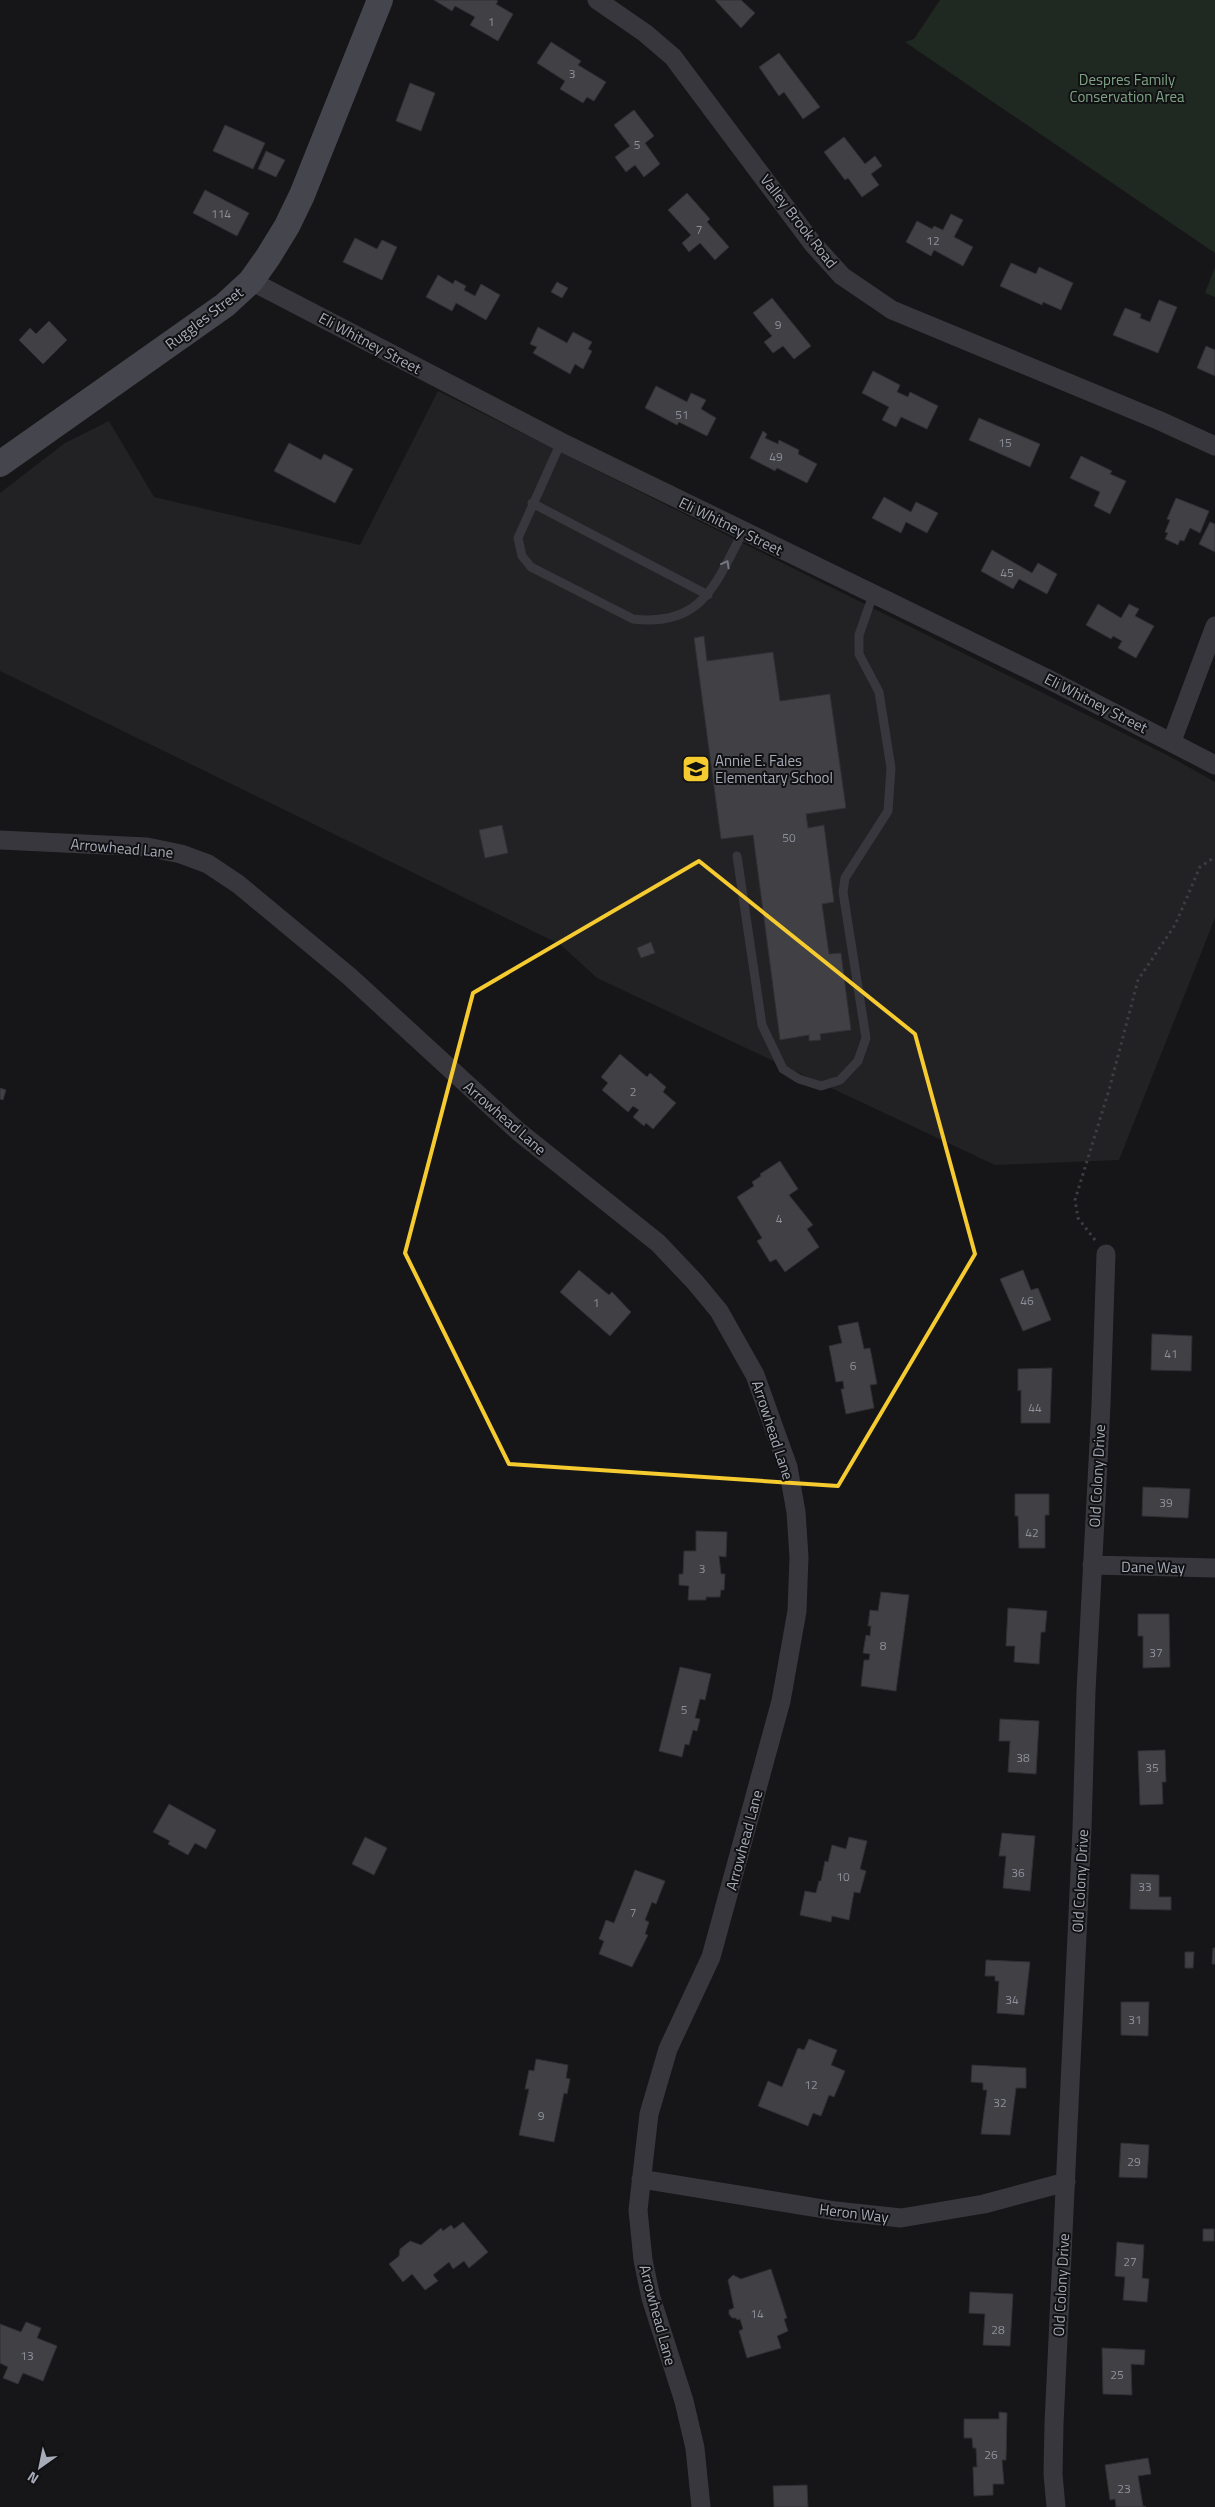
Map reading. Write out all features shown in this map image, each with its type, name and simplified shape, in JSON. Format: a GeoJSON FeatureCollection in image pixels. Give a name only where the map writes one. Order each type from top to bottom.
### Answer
{"type":"FeatureCollection","features":[{"type":"Feature","properties":{"kind":"street","name":"Ruggles Street"},"geometry":{"type":"LineString","coordinates":[[0,464],[225,305],[251,281],[287,226],[302,195],[380,0]]}},
{"type":"Feature","properties":{"kind":"street","name":"Valley Brook Road"},"geometry":{"type":"LineString","coordinates":[[597,0],[645,33],[673,57],[814,244],[842,276],[866,294],[892,310],[1158,420],[1215,446]]}},
{"type":"Feature","properties":{"kind":"street","name":"Eli Whitney Street"},"geometry":{"type":"LineString","coordinates":[[251,281],[561,442],[1172,741],[1215,765]]}},
{"type":"Feature","properties":{"kind":"street"},"geometry":{"type":"LineString","coordinates":[[1172,741],[1215,626]]}},
{"type":"Feature","properties":{"kind":"street","name":"Arrowhead Lane"},"geometry":{"type":"LineString","coordinates":[[0,840],[156,849],[181,854],[208,864],[238,884],[349,976],[519,1132],[658,1243],[719,1311],[755,1374],[770,1411],[788,1467],[796,1512],[799,1557],[797,1611],[780,1701],[745,1837],[711,1957],[668,2049],[649,2114],[638,2210],[643,2260],[651,2298],[684,2401],[695,2448],[701,2507]]}},
{"type":"Feature","properties":{"kind":"street","name":"Old Colony Drive"},"geometry":{"type":"LineString","coordinates":[[1056,2507],[1053,2474],[1054,2424],[1082,1828],[1092,1565],[1101,1405],[1106,1254]]}},
{"type":"Feature","properties":{"kind":"street","name":"Dane Way"},"geometry":{"type":"LineString","coordinates":[[1092,1565],[1215,1568]]}},
{"type":"Feature","properties":{"kind":"street","name":"Heron Way"},"geometry":{"type":"LineString","coordinates":[[641,2179],[836,2212],[901,2218],[984,2204],[1066,2182]]}},
{"type":"Feature","properties":{"kind":"lane"},"geometry":{"type":"LineString","coordinates":[[561,442],[532,503],[518,538],[522,556],[531,567],[633,619],[651,621],[671,618],[698,606],[708,595],[744,532]]}},
{"type":"Feature","properties":{"kind":"lane"},"geometry":{"type":"LineString","coordinates":[[532,503],[708,595]]}},
{"type":"Feature","properties":{"kind":"lane"},"geometry":{"type":"LineString","coordinates":[[737,856],[762,1025],[774,1054],[782,1069],[799,1079],[821,1086],[840,1080],[858,1061],[866,1038],[843,892],[845,878],[888,811],[891,768],[879,692],[859,654],[859,635],[873,595]]}},
{"type":"Feature","properties":{"kind":"path"},"geometry":{"type":"LineString","coordinates":[[1106,1254],[1078,1218],[1075,1200],[1110,1090],[1138,980],[1175,925],[1200,867],[1215,857]]}},
{"type":"Feature","properties":{"kind":"highlighted area"},"geometry":{"type":"Polygon","coordinates":[[[699,861],[915,1034],[975,1254],[838,1486],[509,1464],[405,1253],[473,993],[699,861]]]}},
{"type":"Feature","properties":{"kind":"shaded area","name":"Annie E. Fales Elementary School"},"geometry":{"type":"Polygon","coordinates":[[[438,391],[1169,756],[1215,782],[1215,918],[1119,1160],[995,1165],[597,978],[561,945],[0,671],[0,493],[65,443],[109,421],[154,497],[360,545],[438,391]]]}},
{"type":"Feature","properties":{"kind":"green space","name":"Despres Family Conservation Area"},"geometry":{"type":"Polygon","coordinates":[[[940,0],[1215,0],[1215,253],[905,42],[914,39],[940,0]]]}},
{"type":"Feature","properties":{"kind":"green space"},"geometry":{"type":"Polygon","coordinates":[[[1215,267],[1215,297],[1205,293],[1215,267]]]}},
{"type":"Feature","properties":{"kind":"building"},"geometry":{"type":"Polygon","coordinates":[[[434,0],[495,0],[498,1],[496,4],[513,14],[498,41],[470,25],[475,17],[455,6],[452,11],[434,0]]]}},
{"type":"Feature","properties":{"kind":"building"},"geometry":{"type":"Polygon","coordinates":[[[715,0],[741,0],[755,13],[741,28],[715,0]]]}},
{"type":"Feature","properties":{"kind":"building"},"geometry":{"type":"Polygon","coordinates":[[[551,42],[581,61],[578,65],[606,82],[594,101],[587,97],[583,103],[560,89],[565,81],[537,63],[551,42]]]}},
{"type":"Feature","properties":{"kind":"building"},"geometry":{"type":"Polygon","coordinates":[[[779,53],[820,107],[803,119],[784,92],[779,96],[759,67],[779,53]]]}},
{"type":"Feature","properties":{"kind":"building"},"geometry":{"type":"Polygon","coordinates":[[[410,83],[435,93],[421,131],[396,121],[410,83]]]}},
{"type":"Feature","properties":{"kind":"building"},"geometry":{"type":"Polygon","coordinates":[[[634,110],[654,136],[645,143],[660,164],[644,177],[635,165],[626,172],[615,157],[630,146],[614,125],[634,110]]]}},
{"type":"Feature","properties":{"kind":"building"},"geometry":{"type":"Polygon","coordinates":[[[225,125],[265,143],[253,169],[213,151],[225,125]]]}},
{"type":"Feature","properties":{"kind":"building"},"geometry":{"type":"Polygon","coordinates":[[[844,137],[865,164],[875,156],[882,166],[871,174],[879,185],[862,197],[848,178],[845,180],[824,152],[844,137]]]}},
{"type":"Feature","properties":{"kind":"building"},"geometry":{"type":"Polygon","coordinates":[[[266,151],[285,160],[276,177],[258,169],[266,151]]]}},
{"type":"Feature","properties":{"kind":"building"},"geometry":{"type":"Polygon","coordinates":[[[205,190],[249,213],[237,236],[193,213],[205,190]]]}},
{"type":"Feature","properties":{"kind":"building"},"geometry":{"type":"Polygon","coordinates":[[[687,193],[710,219],[707,222],[729,247],[715,260],[700,243],[689,252],[682,243],[691,235],[668,210],[687,193]]]}},
{"type":"Feature","properties":{"kind":"building"},"geometry":{"type":"Polygon","coordinates":[[[951,214],[963,220],[954,237],[973,247],[963,266],[934,250],[931,256],[906,242],[917,221],[932,229],[934,226],[943,230],[951,214]]]}},
{"type":"Feature","properties":{"kind":"building"},"geometry":{"type":"Polygon","coordinates":[[[355,238],[377,249],[382,240],[397,247],[382,280],[343,262],[355,238]]]}},
{"type":"Feature","properties":{"kind":"building"},"geometry":{"type":"Polygon","coordinates":[[[1011,263],[1036,274],[1039,267],[1073,283],[1061,310],[1043,302],[1042,305],[1000,286],[1011,263]]]}},
{"type":"Feature","properties":{"kind":"building"},"geometry":{"type":"Polygon","coordinates":[[[438,275],[453,284],[455,280],[466,286],[464,290],[475,296],[481,284],[500,295],[486,320],[456,303],[452,311],[426,297],[438,275]]]}},
{"type":"Feature","properties":{"kind":"building"},"geometry":{"type":"Polygon","coordinates":[[[557,282],[568,288],[562,298],[551,292],[557,282]]]}},
{"type":"Feature","properties":{"kind":"building"},"geometry":{"type":"Polygon","coordinates":[[[772,298],[811,346],[794,359],[783,346],[773,353],[764,342],[772,336],[753,313],[772,298]]]}},
{"type":"Feature","properties":{"kind":"building"},"geometry":{"type":"Polygon","coordinates":[[[1159,300],[1177,307],[1158,353],[1113,335],[1125,308],[1141,314],[1140,318],[1150,322],[1159,300]]]}},
{"type":"Feature","properties":{"kind":"building"},"geometry":{"type":"Polygon","coordinates":[[[49,321],[67,340],[43,364],[19,340],[30,328],[36,334],[49,321]]]}},
{"type":"Feature","properties":{"kind":"building"},"geometry":{"type":"Polygon","coordinates":[[[538,327],[567,343],[573,332],[592,342],[588,349],[592,351],[583,369],[575,364],[570,374],[533,353],[537,347],[530,344],[538,327]]]}},
{"type":"Feature","properties":{"kind":"building"},"geometry":{"type":"Polygon","coordinates":[[[1206,346],[1215,350],[1215,376],[1197,368],[1206,346]]]}},
{"type":"Feature","properties":{"kind":"building"},"geometry":{"type":"Polygon","coordinates":[[[873,371],[900,385],[897,392],[908,397],[910,392],[938,406],[927,429],[901,417],[896,427],[882,420],[889,407],[862,393],[873,371]]]}},
{"type":"Feature","properties":{"kind":"building"},"geometry":{"type":"Polygon","coordinates":[[[656,386],[687,402],[691,393],[706,400],[701,409],[716,418],[707,436],[679,422],[677,425],[645,408],[656,386]]]}},
{"type":"Feature","properties":{"kind":"building"},"geometry":{"type":"Polygon","coordinates":[[[979,418],[1040,444],[1030,467],[969,440],[979,418]]]}},
{"type":"Feature","properties":{"kind":"building"},"geometry":{"type":"Polygon","coordinates":[[[763,431],[767,434],[765,438],[778,444],[779,440],[799,450],[798,454],[817,464],[807,483],[777,468],[775,471],[750,458],[763,431]]]}},
{"type":"Feature","properties":{"kind":"building"},"geometry":{"type":"Polygon","coordinates":[[[289,443],[321,460],[324,454],[353,469],[335,503],[274,471],[289,443]]]}},
{"type":"Feature","properties":{"kind":"building"},"geometry":{"type":"Polygon","coordinates":[[[1081,456],[1112,471],[1110,474],[1126,481],[1110,514],[1094,506],[1100,492],[1070,478],[1081,456]]]}},
{"type":"Feature","properties":{"kind":"building"},"geometry":{"type":"Polygon","coordinates":[[[884,497],[911,512],[916,502],[938,513],[927,533],[906,522],[901,533],[872,518],[884,497]]]}},
{"type":"Feature","properties":{"kind":"building"},"geometry":{"type":"Polygon","coordinates":[[[1176,498],[1209,511],[1200,533],[1190,528],[1184,541],[1180,540],[1178,545],[1165,539],[1168,533],[1165,532],[1170,520],[1167,519],[1176,498]]]}},
{"type":"Feature","properties":{"kind":"building"},"geometry":{"type":"Polygon","coordinates":[[[1210,522],[1215,524],[1215,552],[1199,544],[1210,522]]]}},
{"type":"Feature","properties":{"kind":"building"},"geometry":{"type":"Polygon","coordinates":[[[992,550],[1032,573],[1038,563],[1057,574],[1047,594],[1019,579],[1013,589],[981,571],[992,550]]]}},
{"type":"Feature","properties":{"kind":"building"},"geometry":{"type":"Polygon","coordinates":[[[1098,604],[1121,618],[1129,604],[1139,609],[1135,616],[1154,626],[1136,658],[1118,648],[1122,641],[1113,636],[1111,639],[1086,625],[1098,604]]]}},
{"type":"Feature","properties":{"kind":"building"},"geometry":{"type":"Polygon","coordinates":[[[704,636],[707,661],[773,652],[780,701],[830,694],[846,808],[806,814],[808,828],[824,825],[834,902],[822,904],[829,954],[841,953],[851,1030],[820,1034],[821,1040],[809,1041],[809,1035],[780,1040],[753,835],[721,839],[694,638],[704,636]]]}},
{"type":"Feature","properties":{"kind":"building"},"geometry":{"type":"Polygon","coordinates":[[[502,825],[508,853],[485,858],[479,830],[502,825]]]}},
{"type":"Feature","properties":{"kind":"building"},"geometry":{"type":"Polygon","coordinates":[[[651,942],[655,953],[641,958],[637,948],[651,942]]]}},
{"type":"Feature","properties":{"kind":"building"},"geometry":{"type":"Polygon","coordinates":[[[620,1054],[647,1077],[650,1073],[666,1087],[663,1092],[676,1103],[653,1129],[646,1123],[644,1126],[633,1117],[639,1110],[633,1106],[628,1112],[602,1090],[608,1083],[601,1077],[620,1054]]]}},
{"type":"Feature","properties":{"kind":"building"},"geometry":{"type":"Polygon","coordinates":[[[0,1088],[6,1090],[3,1100],[0,1099],[0,1088]]]}},
{"type":"Feature","properties":{"kind":"building"},"geometry":{"type":"Polygon","coordinates":[[[780,1161],[798,1189],[789,1195],[813,1225],[807,1229],[819,1247],[785,1272],[776,1259],[770,1262],[757,1241],[762,1238],[737,1197],[754,1186],[752,1182],[761,1176],[760,1174],[780,1161]]]}},
{"type":"Feature","properties":{"kind":"building"},"geometry":{"type":"Polygon","coordinates":[[[579,1270],[609,1295],[612,1292],[631,1312],[610,1336],[560,1292],[579,1270]]]}},
{"type":"Feature","properties":{"kind":"building"},"geometry":{"type":"Polygon","coordinates":[[[1023,1270],[1031,1290],[1038,1288],[1051,1320],[1023,1331],[1000,1279],[1023,1270]]]}},
{"type":"Feature","properties":{"kind":"building"},"geometry":{"type":"Polygon","coordinates":[[[858,1322],[864,1349],[870,1348],[877,1384],[870,1385],[874,1408],[846,1414],[841,1389],[844,1389],[843,1381],[836,1382],[829,1346],[842,1343],[838,1326],[858,1322]]]}},
{"type":"Feature","properties":{"kind":"building"},"geometry":{"type":"Polygon","coordinates":[[[1152,1334],[1192,1336],[1191,1371],[1151,1370],[1152,1334]]]}},
{"type":"Feature","properties":{"kind":"building"},"geometry":{"type":"Polygon","coordinates":[[[1052,1368],[1050,1423],[1021,1423],[1021,1390],[1018,1391],[1018,1369],[1052,1368]]]}},
{"type":"Feature","properties":{"kind":"building"},"geometry":{"type":"Polygon","coordinates":[[[1143,1487],[1190,1489],[1188,1518],[1142,1516],[1143,1487]]]}},
{"type":"Feature","properties":{"kind":"building"},"geometry":{"type":"Polygon","coordinates":[[[1015,1494],[1049,1494],[1049,1515],[1045,1515],[1045,1548],[1019,1548],[1018,1516],[1015,1516],[1015,1494]]]}},
{"type":"Feature","properties":{"kind":"building"},"geometry":{"type":"Polygon","coordinates":[[[696,1531],[727,1532],[726,1557],[719,1556],[721,1574],[725,1574],[724,1590],[721,1590],[720,1597],[706,1597],[706,1600],[688,1600],[689,1586],[679,1585],[679,1574],[683,1574],[684,1551],[696,1551],[696,1531]]]}},
{"type":"Feature","properties":{"kind":"building"},"geometry":{"type":"Polygon","coordinates":[[[881,1592],[909,1595],[896,1691],[861,1686],[864,1660],[869,1660],[870,1654],[863,1653],[866,1635],[870,1636],[871,1626],[868,1626],[870,1610],[878,1611],[881,1592]]]}},
{"type":"Feature","properties":{"kind":"building"},"geometry":{"type":"Polygon","coordinates":[[[1008,1608],[1047,1611],[1045,1632],[1041,1632],[1039,1664],[1014,1662],[1015,1646],[1006,1646],[1008,1608]]]}},
{"type":"Feature","properties":{"kind":"building"},"geometry":{"type":"Polygon","coordinates":[[[1138,1614],[1169,1614],[1170,1667],[1143,1668],[1143,1636],[1138,1636],[1138,1614]]]}},
{"type":"Feature","properties":{"kind":"building"},"geometry":{"type":"Polygon","coordinates":[[[680,1667],[711,1674],[705,1700],[700,1699],[695,1718],[700,1719],[697,1731],[693,1730],[689,1745],[685,1744],[682,1757],[659,1751],[680,1667]]]}},
{"type":"Feature","properties":{"kind":"building"},"geometry":{"type":"Polygon","coordinates":[[[1000,1719],[1039,1721],[1036,1774],[1008,1772],[1010,1741],[999,1741],[1000,1719]]]}},
{"type":"Feature","properties":{"kind":"building"},"geometry":{"type":"Polygon","coordinates":[[[1165,1750],[1166,1782],[1162,1782],[1163,1804],[1140,1805],[1138,1751],[1165,1750]]]}},
{"type":"Feature","properties":{"kind":"building"},"geometry":{"type":"Polygon","coordinates":[[[169,1804],[216,1830],[206,1849],[195,1843],[188,1855],[168,1844],[170,1841],[153,1832],[169,1804]]]}},
{"type":"Feature","properties":{"kind":"building"},"geometry":{"type":"Polygon","coordinates":[[[1002,1833],[1035,1836],[1030,1891],[1003,1888],[1006,1856],[999,1856],[1002,1833]]]}},
{"type":"Feature","properties":{"kind":"building"},"geometry":{"type":"Polygon","coordinates":[[[365,1837],[387,1848],[374,1875],[352,1864],[365,1837]]]}},
{"type":"Feature","properties":{"kind":"building"},"geometry":{"type":"Polygon","coordinates":[[[849,1837],[867,1841],[860,1869],[866,1871],[860,1893],[854,1892],[849,1920],[832,1916],[831,1922],[800,1915],[805,1891],[816,1893],[819,1881],[821,1881],[825,1861],[828,1862],[832,1845],[846,1849],[849,1837]]]}},
{"type":"Feature","properties":{"kind":"building"},"geometry":{"type":"Polygon","coordinates":[[[635,1870],[665,1881],[656,1904],[652,1902],[645,1920],[649,1922],[645,1934],[648,1935],[632,1967],[599,1954],[604,1941],[599,1939],[606,1920],[614,1923],[635,1870]]]}},
{"type":"Feature","properties":{"kind":"building"},"geometry":{"type":"Polygon","coordinates":[[[1131,1874],[1159,1875],[1159,1897],[1171,1897],[1171,1910],[1130,1909],[1131,1874]]]}},
{"type":"Feature","properties":{"kind":"building"},"geometry":{"type":"Polygon","coordinates":[[[1213,1948],[1215,1948],[1215,1964],[1212,1964],[1213,1948]]]}},
{"type":"Feature","properties":{"kind":"building"},"geometry":{"type":"Polygon","coordinates":[[[1185,1952],[1194,1952],[1193,1968],[1185,1968],[1185,1952]]]}},
{"type":"Feature","properties":{"kind":"building"},"geometry":{"type":"Polygon","coordinates":[[[986,1960],[1030,1962],[1024,2015],[997,2013],[999,1981],[995,1981],[995,1976],[985,1976],[986,1960]]]}},
{"type":"Feature","properties":{"kind":"building"},"geometry":{"type":"Polygon","coordinates":[[[1121,2002],[1149,2002],[1148,2036],[1121,2035],[1121,2002]]]}},
{"type":"Feature","properties":{"kind":"building"},"geometry":{"type":"Polygon","coordinates":[[[809,2039],[837,2050],[831,2065],[845,2071],[834,2097],[829,2095],[821,2116],[813,2113],[808,2126],[758,2106],[768,2081],[782,2087],[798,2048],[804,2050],[809,2039]]]}},
{"type":"Feature","properties":{"kind":"building"},"geometry":{"type":"Polygon","coordinates":[[[536,2059],[568,2065],[566,2078],[570,2079],[567,2094],[564,2093],[554,2142],[519,2135],[529,2089],[525,2089],[529,2070],[534,2071],[536,2059]]]}},
{"type":"Feature","properties":{"kind":"building"},"geometry":{"type":"Polygon","coordinates":[[[972,2065],[1026,2068],[1026,2088],[1016,2088],[1010,2135],[981,2134],[987,2090],[983,2090],[983,2083],[971,2082],[972,2065]]]}},
{"type":"Feature","properties":{"kind":"building"},"geometry":{"type":"Polygon","coordinates":[[[1121,2143],[1149,2145],[1147,2178],[1119,2177],[1121,2143]]]}},
{"type":"Feature","properties":{"kind":"building"},"geometry":{"type":"Polygon","coordinates":[[[463,2222],[488,2252],[469,2268],[464,2261],[453,2269],[449,2262],[433,2275],[438,2281],[425,2290],[412,2274],[403,2282],[389,2264],[399,2256],[400,2249],[410,2241],[421,2245],[441,2228],[443,2231],[451,2225],[454,2229],[463,2222]]]}},
{"type":"Feature","properties":{"kind":"building"},"geometry":{"type":"Polygon","coordinates":[[[1203,2229],[1214,2229],[1214,2241],[1203,2241],[1203,2229]]]}},
{"type":"Feature","properties":{"kind":"building"},"geometry":{"type":"Polygon","coordinates":[[[1117,2242],[1144,2245],[1142,2278],[1149,2279],[1147,2302],[1123,2300],[1125,2277],[1115,2276],[1117,2242]]]}},
{"type":"Feature","properties":{"kind":"building"},"geometry":{"type":"Polygon","coordinates":[[[771,2269],[787,2318],[784,2319],[788,2331],[777,2336],[781,2348],[747,2358],[739,2331],[743,2329],[740,2319],[732,2318],[729,2314],[729,2310],[734,2308],[728,2280],[733,2275],[741,2279],[771,2269]]]}},
{"type":"Feature","properties":{"kind":"building"},"geometry":{"type":"Polygon","coordinates":[[[970,2292],[1013,2294],[1010,2346],[983,2345],[985,2314],[969,2313],[970,2292]]]}},
{"type":"Feature","properties":{"kind":"building"},"geometry":{"type":"Polygon","coordinates":[[[26,2322],[41,2328],[37,2338],[57,2346],[43,2381],[23,2373],[18,2384],[3,2378],[8,2367],[0,2363],[0,2324],[21,2332],[26,2322]]]}},
{"type":"Feature","properties":{"kind":"building"},"geometry":{"type":"Polygon","coordinates":[[[1102,2348],[1145,2350],[1144,2365],[1131,2364],[1132,2395],[1103,2394],[1102,2348]]]}},
{"type":"Feature","properties":{"kind":"building"},"geometry":{"type":"Polygon","coordinates":[[[999,2412],[1007,2413],[1006,2460],[1002,2460],[1004,2484],[993,2484],[993,2495],[974,2496],[973,2467],[977,2467],[976,2448],[973,2448],[972,2438],[964,2438],[964,2419],[999,2419],[999,2412]]]}},
{"type":"Feature","properties":{"kind":"building"},"geometry":{"type":"Polygon","coordinates":[[[1148,2458],[1151,2474],[1138,2476],[1143,2506],[1146,2507],[1116,2507],[1115,2499],[1110,2500],[1105,2465],[1148,2458]]]}},
{"type":"Feature","properties":{"kind":"building"},"geometry":{"type":"Polygon","coordinates":[[[807,2485],[808,2507],[774,2507],[773,2486],[807,2485]]]}},
{"type":"Feature","properties":{"kind":"place","name":"Annie E. Fales Elementary School"},"geometry":{"type":"Point","coordinates":[696,769]}}]}
